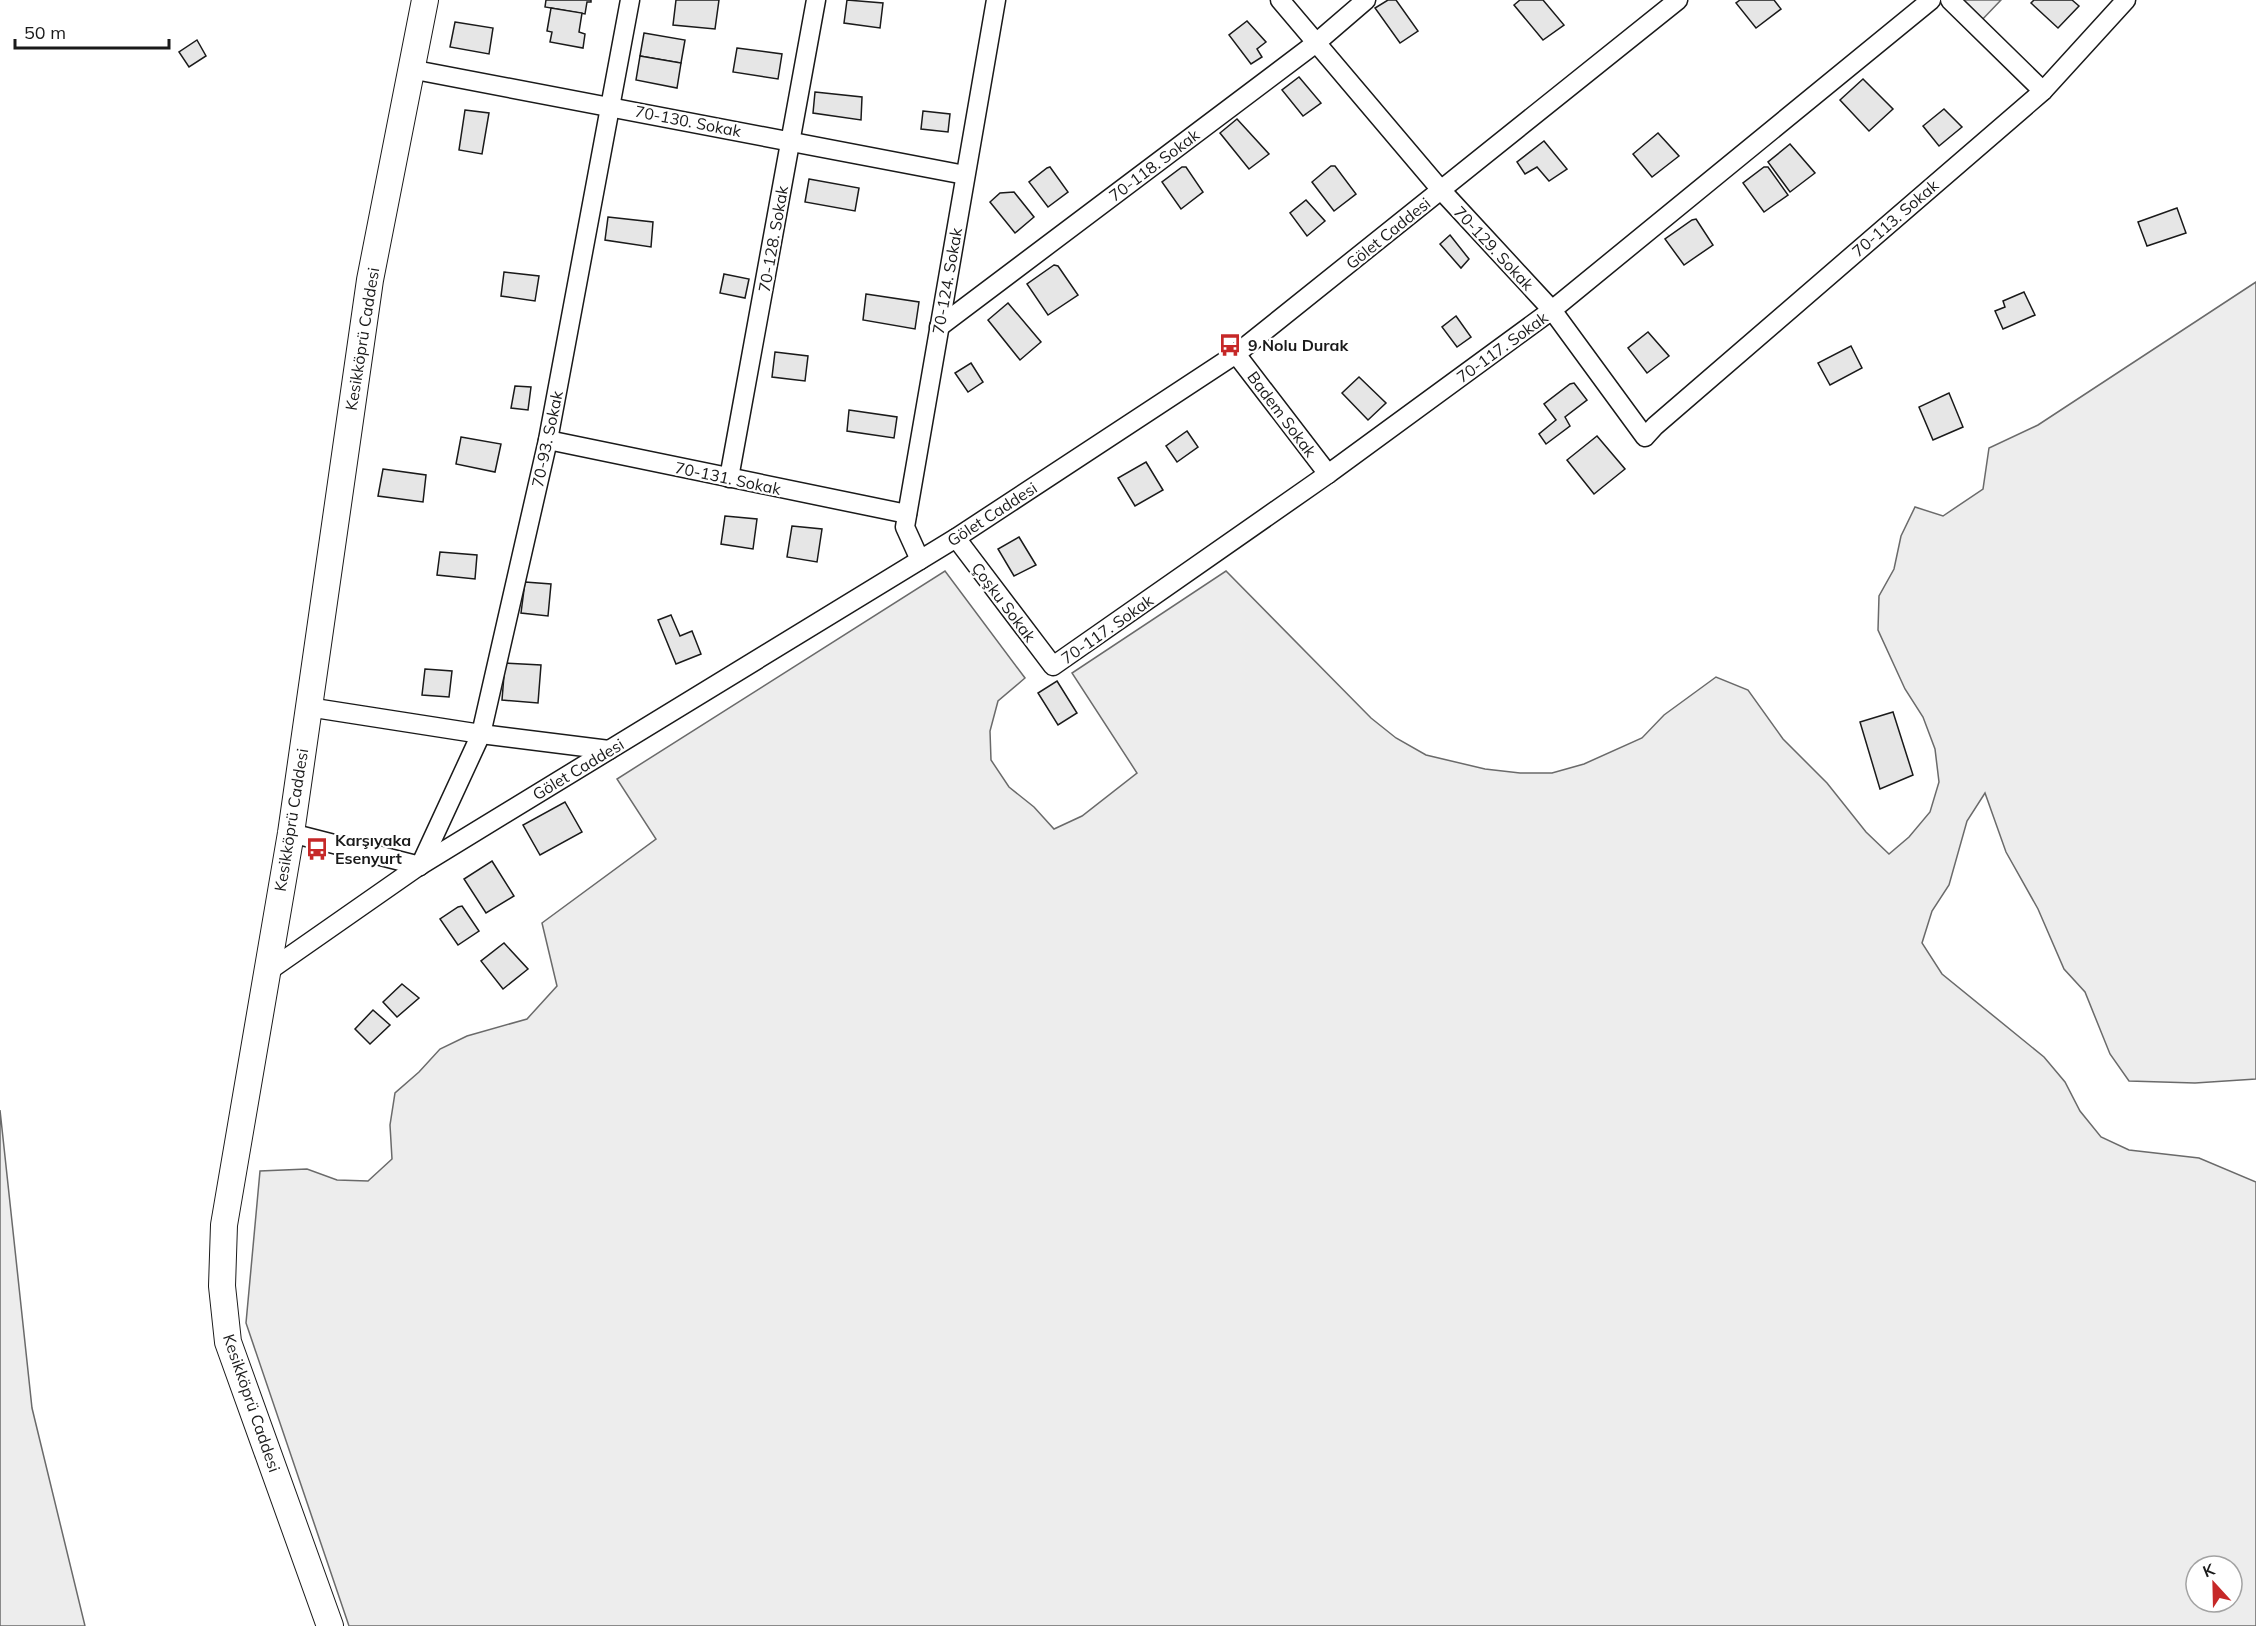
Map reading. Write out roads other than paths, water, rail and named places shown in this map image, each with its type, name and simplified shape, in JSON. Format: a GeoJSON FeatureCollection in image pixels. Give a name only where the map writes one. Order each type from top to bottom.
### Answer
{"type":"FeatureCollection","features":[{"type":"Feature","properties":{"kind":"street","name":"Kesikköprü Caddesi"},"geometry":{"type":"LineString","coordinates":[[330,1626],[228,1342],[223,1298],[224,1225],[291,833],[370,280],[425,0]]}},
{"type":"Feature","properties":{"kind":"street","name":"70-93. Sokak"},"geometry":{"type":"LineString","coordinates":[[420,866],[481,734],[548,440],[630,0]]}},
{"type":"Feature","properties":{"kind":"street","name":"70-128. Sokak"},"geometry":{"type":"LineString","coordinates":[[729,478],[816,0]]}},
{"type":"Feature","properties":{"kind":"street","name":"70-124. Sokak"},"geometry":{"type":"LineString","coordinates":[[920,560],[904,527],[996,0]]}},
{"type":"Feature","properties":{"kind":"street","name":"70-129. Sokak"},"geometry":{"type":"LineString","coordinates":[[1280,0],[1440,190],[1552,310],[1645,437],[1655,426]]}},
{"type":"Feature","properties":{"kind":"street","name":"70-118. Sokak"},"geometry":{"type":"LineString","coordinates":[[939,327],[1316,43],[1366,0]]}},
{"type":"Feature","properties":{"kind":"street","name":"Gölet Caddesi"},"geometry":{"type":"LineString","coordinates":[[267,972],[420,866],[956,538],[1236,354],[1678,0]]}},
{"type":"Feature","properties":{"kind":"street","name":"70-117. Sokak"},"geometry":{"type":"LineString","coordinates":[[1053,666],[1328,474],[1552,310],[1931,0]]}},
{"type":"Feature","properties":{"kind":"street"},"geometry":{"type":"LineString","coordinates":[[1950,0],[2043,91]]}},
{"type":"Feature","properties":{"kind":"street","name":"70-113. Sokak"},"geometry":{"type":"LineString","coordinates":[[1655,426],[2043,91],[2126,0]]}},
{"type":"Feature","properties":{"kind":"street","name":"70-130. Sokak"},"geometry":{"type":"LineString","coordinates":[[410,69],[965,175]]}},
{"type":"Feature","properties":{"kind":"street","name":"Badem Sokak"},"geometry":{"type":"LineString","coordinates":[[1236,354],[1328,474]]}},
{"type":"Feature","properties":{"kind":"street","name":"70-131. Sokak"},"geometry":{"type":"LineString","coordinates":[[548,440],[907,514]]}},
{"type":"Feature","properties":{"kind":"street","name":"Çoşku Sokak"},"geometry":{"type":"LineString","coordinates":[[956,538],[1053,666]]}},
{"type":"Feature","properties":{"kind":"street"},"geometry":{"type":"LineString","coordinates":[[308,708],[481,734],[609,750]]}},
{"type":"Feature","properties":{"kind":"street"},"geometry":{"type":"LineString","coordinates":[[291,833],[420,866]]}},
{"type":"Feature","properties":{"kind":"place","name":"9 Nolu Durak"},"geometry":{"type":"Point","coordinates":[1230,345]}},
{"type":"Feature","properties":{"kind":"place","name":"Karşıyaka Esenyurt"},"geometry":{"type":"Point","coordinates":[317,849]}}]}
